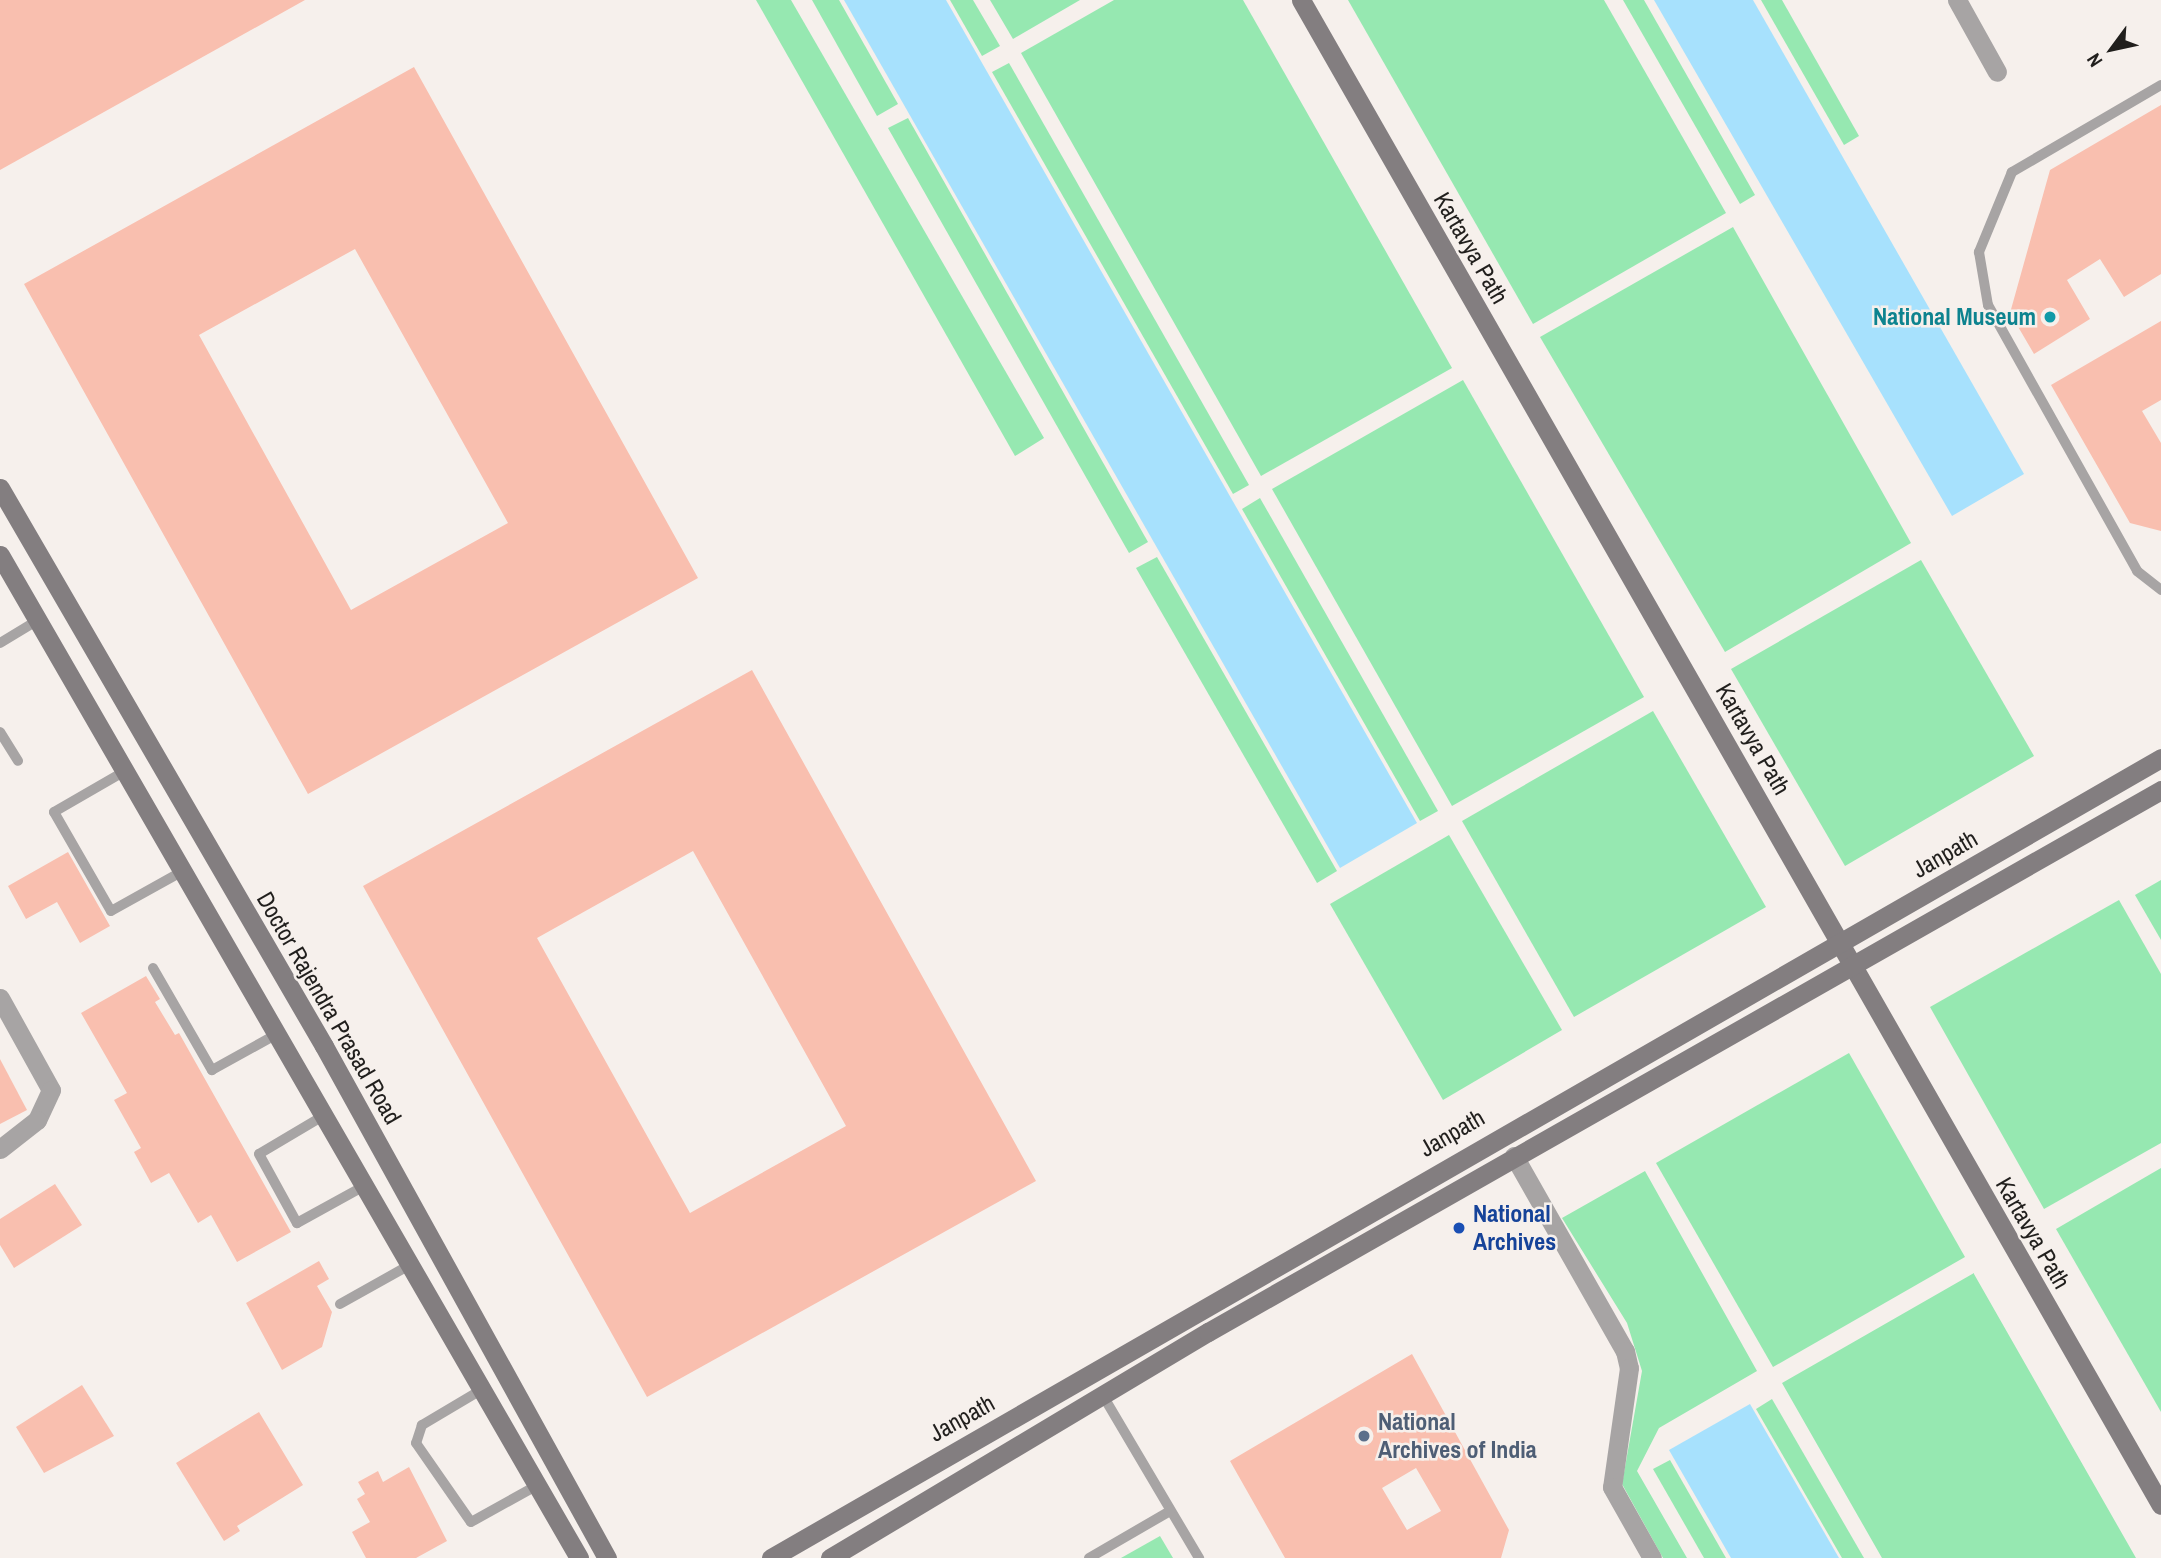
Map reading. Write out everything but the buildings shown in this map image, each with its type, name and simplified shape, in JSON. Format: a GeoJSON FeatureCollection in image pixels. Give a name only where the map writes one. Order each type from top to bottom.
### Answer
{"type":"FeatureCollection","features":[{"type":"Feature","properties":{"kind":"main road","name":"Kartavya Path"},"geometry":{"type":"LineString","coordinates":[[1301,0],[2161,1505]]}},
{"type":"Feature","properties":{"kind":"main road","name":"Doctor Rajendra Prasad Road"},"geometry":{"type":"LineString","coordinates":[[0,488],[324,1046],[607,1558]]}},
{"type":"Feature","properties":{"kind":"main road"},"geometry":{"type":"LineString","coordinates":[[0,555],[408,1266],[579,1558]]}},
{"type":"Feature","properties":{"kind":"main road","name":"Janpath"},"geometry":{"type":"LineString","coordinates":[[771,1558],[2161,758]]}},
{"type":"Feature","properties":{"kind":"main road","name":"Janpath"},"geometry":{"type":"LineString","coordinates":[[830,1558],[1208,1332],[1850,963],[2161,790]]}},
{"type":"Feature","properties":{"kind":"street"},"geometry":{"type":"LineString","coordinates":[[1957,0],[1997,72]]}},
{"type":"Feature","properties":{"kind":"street"},"geometry":{"type":"LineString","coordinates":[[0,998],[51,1090],[37,1120],[0,1149]]}},
{"type":"Feature","properties":{"kind":"street"},"geometry":{"type":"LineString","coordinates":[[1514,1156],[1625,1350],[1629,1368],[1612,1488],[1652,1558]]}},
{"type":"Feature","properties":{"kind":"lane"},"geometry":{"type":"LineString","coordinates":[[2161,85],[2012,172],[1979,252],[1988,305],[2137,571],[2161,590]]}},
{"type":"Feature","properties":{"kind":"lane"},"geometry":{"type":"LineString","coordinates":[[0,643],[38,620]]}},
{"type":"Feature","properties":{"kind":"lane"},"geometry":{"type":"LineString","coordinates":[[0,732],[18,761]]}},
{"type":"Feature","properties":{"kind":"lane"},"geometry":{"type":"LineString","coordinates":[[125,771],[54,812],[111,911],[183,872]]}},
{"type":"Feature","properties":{"kind":"lane"},"geometry":{"type":"LineString","coordinates":[[153,968],[212,1070],[277,1034]]}},
{"type":"Feature","properties":{"kind":"lane"},"geometry":{"type":"LineString","coordinates":[[323,1116],[259,1154],[297,1223],[364,1186]]}},
{"type":"Feature","properties":{"kind":"lane"},"geometry":{"type":"LineString","coordinates":[[341,1304],[408,1266]]}},
{"type":"Feature","properties":{"kind":"lane"},"geometry":{"type":"LineString","coordinates":[[1196,1311],[1208,1332]]}},
{"type":"Feature","properties":{"kind":"lane"},"geometry":{"type":"LineString","coordinates":[[481,1390],[422,1425],[416,1443],[471,1522],[536,1486]]}},
{"type":"Feature","properties":{"kind":"lane"},"geometry":{"type":"LineString","coordinates":[[1102,1394],[1199,1558]]}},
{"type":"Feature","properties":{"kind":"lane"},"geometry":{"type":"LineString","coordinates":[[1089,1558],[1170,1511]]}},
{"type":"Feature","properties":{"kind":"green space"},"geometry":{"type":"Polygon","coordinates":[[[756,0],[791,0],[1044,438],[1015,456],[756,0]]]}},
{"type":"Feature","properties":{"kind":"green space"},"geometry":{"type":"Polygon","coordinates":[[[812,0],[839,0],[898,104],[877,116],[812,0]]]}},
{"type":"Feature","properties":{"kind":"green space"},"geometry":{"type":"Polygon","coordinates":[[[950,0],[973,0],[1000,46],[982,56],[950,0]]]}},
{"type":"Feature","properties":{"kind":"green space"},"geometry":{"type":"Polygon","coordinates":[[[990,0],[1080,0],[1013,39],[990,0]]]}},
{"type":"Feature","properties":{"kind":"green space"},"geometry":{"type":"Polygon","coordinates":[[[1114,0],[1243,0],[1452,368],[1261,476],[1021,53],[1114,0]]]}},
{"type":"Feature","properties":{"kind":"green space"},"geometry":{"type":"Polygon","coordinates":[[[1348,0],[1604,0],[1726,213],[1533,324],[1348,0]]]}},
{"type":"Feature","properties":{"kind":"green space"},"geometry":{"type":"Polygon","coordinates":[[[1623,0],[1644,0],[1755,195],[1740,204],[1623,0]]]}},
{"type":"Feature","properties":{"kind":"green space"},"geometry":{"type":"Polygon","coordinates":[[[1761,0],[1782,0],[1859,136],[1844,145],[1761,0]]]}},
{"type":"Feature","properties":{"kind":"green space"},"geometry":{"type":"Polygon","coordinates":[[[1009,63],[1249,485],[1233,494],[992,72],[1009,63]]]}},
{"type":"Feature","properties":{"kind":"green space"},"geometry":{"type":"Polygon","coordinates":[[[908,118],[1148,542],[1129,553],[888,128],[908,118]]]}},
{"type":"Feature","properties":{"kind":"green space"},"geometry":{"type":"Polygon","coordinates":[[[1733,227],[1911,543],[1725,652],[1540,337],[1733,227]]]}},
{"type":"Feature","properties":{"kind":"green space"},"geometry":{"type":"Polygon","coordinates":[[[1463,380],[1644,697],[1452,806],[1272,489],[1463,380]]]}},
{"type":"Feature","properties":{"kind":"green space"},"geometry":{"type":"Polygon","coordinates":[[[1260,498],[1438,811],[1420,821],[1242,509],[1260,498]]]}},
{"type":"Feature","properties":{"kind":"green space"},"geometry":{"type":"Polygon","coordinates":[[[1157,557],[1337,871],[1317,883],[1136,568],[1157,557]]]}},
{"type":"Feature","properties":{"kind":"green space"},"geometry":{"type":"Polygon","coordinates":[[[1921,560],[2034,756],[1845,866],[1731,669],[1921,560]]]}},
{"type":"Feature","properties":{"kind":"green space"},"geometry":{"type":"Polygon","coordinates":[[[1653,711],[1766,907],[1574,1017],[1462,821],[1653,711]]]}},
{"type":"Feature","properties":{"kind":"green space"},"geometry":{"type":"Polygon","coordinates":[[[1449,835],[1562,1030],[1443,1100],[1330,904],[1449,835]]]}},
{"type":"Feature","properties":{"kind":"green space"},"geometry":{"type":"Polygon","coordinates":[[[2161,880],[2161,940],[2135,895],[2161,880]]]}},
{"type":"Feature","properties":{"kind":"green space"},"geometry":{"type":"Polygon","coordinates":[[[2119,900],[2161,974],[2161,1143],[2044,1209],[1930,1007],[2119,900]]]}},
{"type":"Feature","properties":{"kind":"green space"},"geometry":{"type":"Polygon","coordinates":[[[1849,1053],[1965,1257],[1773,1367],[1656,1163],[1849,1053]]]}},
{"type":"Feature","properties":{"kind":"green space"},"geometry":{"type":"Polygon","coordinates":[[[2161,1168],[2161,1412],[2056,1229],[2161,1168]]]}},
{"type":"Feature","properties":{"kind":"green space"},"geometry":{"type":"Polygon","coordinates":[[[1645,1171],[1757,1371],[1659,1428],[1637,1471],[1687,1558],[1663,1558],[1622,1484],[1642,1371],[1627,1323],[1562,1218],[1645,1171]]]}},
{"type":"Feature","properties":{"kind":"green space"},"geometry":{"type":"Polygon","coordinates":[[[1974,1273],[2136,1558],[1882,1558],[1782,1383],[1974,1273]]]}},
{"type":"Feature","properties":{"kind":"green space"},"geometry":{"type":"Polygon","coordinates":[[[1772,1399],[1864,1558],[1842,1558],[1756,1409],[1772,1399]]]}},
{"type":"Feature","properties":{"kind":"green space"},"geometry":{"type":"Polygon","coordinates":[[[1670,1460],[1726,1558],[1704,1558],[1653,1469],[1670,1460]]]}},
{"type":"Feature","properties":{"kind":"green space"},"geometry":{"type":"Polygon","coordinates":[[[1160,1536],[1173,1558],[1121,1558],[1160,1536]]]}},
{"type":"Feature","properties":{"kind":"water"},"geometry":{"type":"Polygon","coordinates":[[[844,0],[946,0],[1417,823],[1340,868],[844,0]]]}},
{"type":"Feature","properties":{"kind":"water"},"geometry":{"type":"Polygon","coordinates":[[[1654,0],[1753,0],[2024,474],[1952,516],[1654,0]]]}},
{"type":"Feature","properties":{"kind":"water"},"geometry":{"type":"Polygon","coordinates":[[[1750,1404],[1839,1558],[1731,1558],[1669,1450],[1750,1404]]]}},
{"type":"Feature","properties":{"kind":"place","name":"National Museum"},"geometry":{"type":"Point","coordinates":[2050,317]}},
{"type":"Feature","properties":{"kind":"place","name":"National Archives"},"geometry":{"type":"Point","coordinates":[1459,1228]}},
{"type":"Feature","properties":{"kind":"place","name":"National Archives of India"},"geometry":{"type":"Point","coordinates":[1364,1436]}}]}
